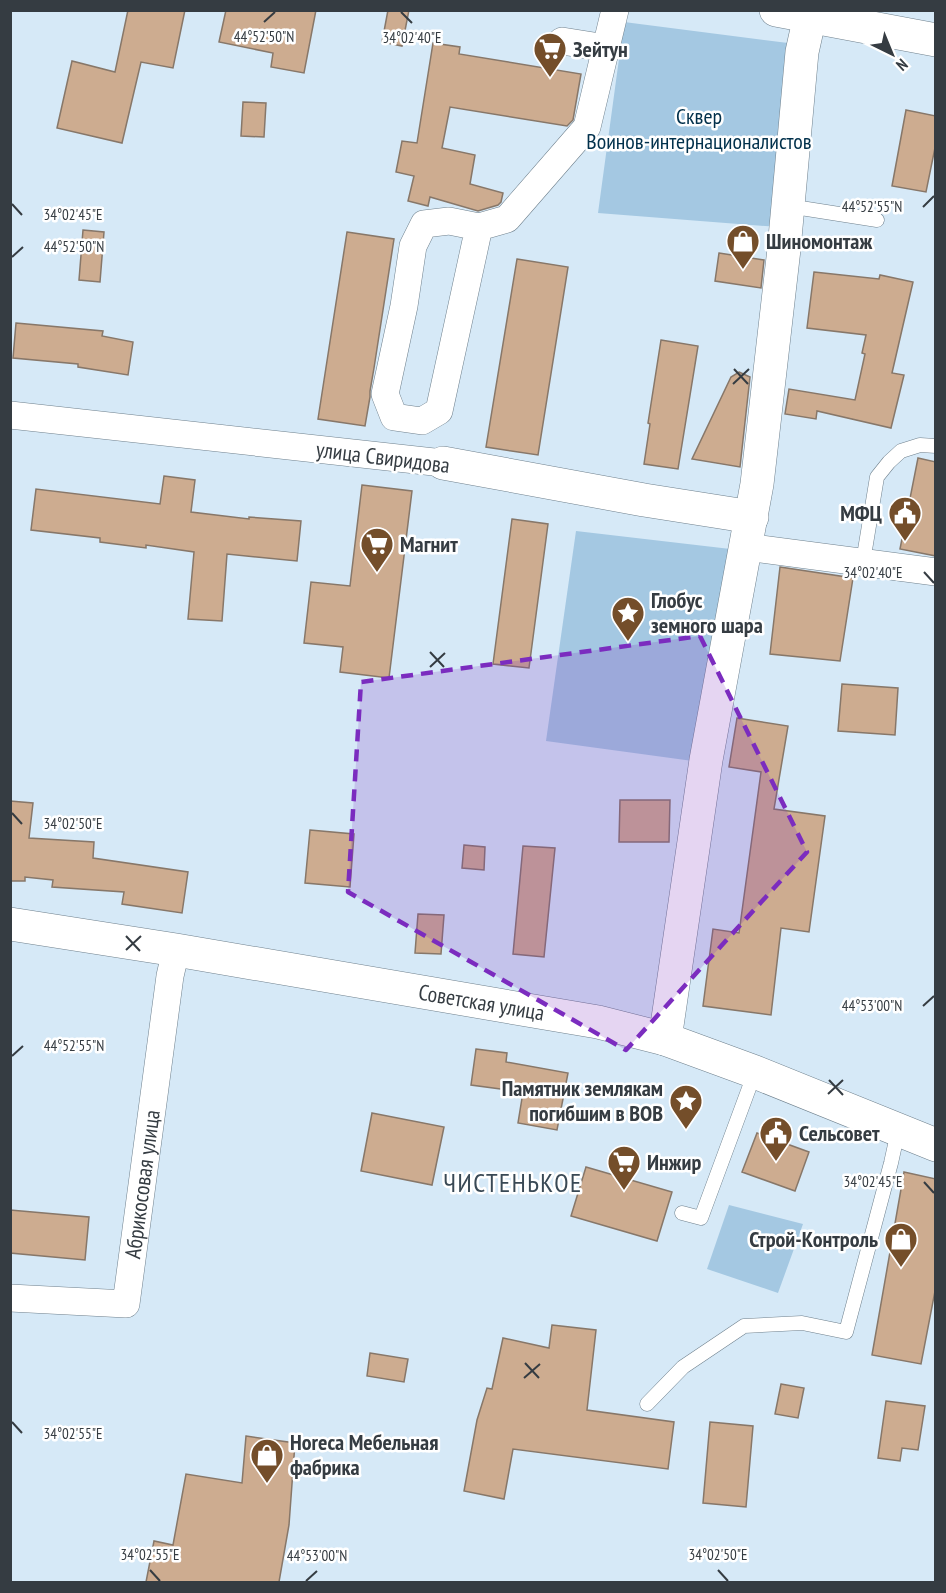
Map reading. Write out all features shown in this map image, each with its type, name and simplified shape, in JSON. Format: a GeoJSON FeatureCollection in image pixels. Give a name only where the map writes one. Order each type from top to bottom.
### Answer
{"type":"FeatureCollection","features":[{"type":"Feature","properties":{"kind":"street"},"geometry":{"type":"LineString","coordinates":[[479,227],[439,411],[422,421],[394,417],[385,394],[404,306],[413,246],[424,224],[449,221],[479,227],[507,219],[587,127],[615,10]]}},
{"type":"Feature","properties":{"kind":"street"},"geometry":{"type":"LineString","coordinates":[[776,10],[809,13],[936,40]]}},
{"type":"Feature","properties":{"kind":"street"},"geometry":{"type":"LineString","coordinates":[[658,1027],[757,484],[788,206],[802,51],[809,13]]}},
{"type":"Feature","properties":{"kind":"street"},"geometry":{"type":"LineString","coordinates":[[562,41],[606,48]]}},
{"type":"Feature","properties":{"kind":"street","name":"улица Свиридова"},"geometry":{"type":"LineString","coordinates":[[10,415],[443,463],[644,500],[747,540],[863,562],[936,572]]}},
{"type":"Feature","properties":{"kind":"street","name":"Советская улица"},"geometry":{"type":"LineString","coordinates":[[10,924],[598,1022],[658,1027],[696,1051],[755,1072],[936,1145]]}},
{"type":"Feature","properties":{"kind":"street","name":"Абрикосовая улица"},"geometry":{"type":"LineString","coordinates":[[10,1298],[126,1304],[170,976],[176,950]]}},
{"type":"Feature","properties":{"kind":"lane"},"geometry":{"type":"LineString","coordinates":[[788,206],[877,220]]}},
{"type":"Feature","properties":{"kind":"lane"},"geometry":{"type":"LineString","coordinates":[[863,562],[877,477],[901,451],[920,445],[936,446]]}},
{"type":"Feature","properties":{"kind":"lane"},"geometry":{"type":"LineString","coordinates":[[682,1213],[700,1218],[755,1072]]}},
{"type":"Feature","properties":{"kind":"lane"},"geometry":{"type":"LineString","coordinates":[[647,1404],[683,1367],[744,1326],[802,1323],[846,1332],[898,1131]]}},
{"type":"Feature","properties":{"kind":"highlighted area"},"geometry":{"type":"Polygon","coordinates":[[[700,636],[807,852],[626,1050],[348,892],[361,682],[700,636]]]}},
{"type":"Feature","properties":{"kind":"green space","name":"Сквер Воинов-интернационалистов"},"geometry":{"type":"Polygon","coordinates":[[[624,22],[796,44],[778,227],[598,213],[624,22]]]}},
{"type":"Feature","properties":{"kind":"green space"},"geometry":{"type":"Polygon","coordinates":[[[576,531],[739,550],[700,762],[546,741],[576,531]]]}},
{"type":"Feature","properties":{"kind":"green space"},"geometry":{"type":"Polygon","coordinates":[[[729,1205],[803,1224],[778,1293],[707,1269],[729,1205]]]}},
{"type":"Feature","properties":{"kind":"building"},"geometry":{"type":"Polygon","coordinates":[[[128,10],[185,10],[173,68],[141,62],[122,143],[57,128],[72,61],[115,72],[128,10]]]}},
{"type":"Feature","properties":{"kind":"building"},"geometry":{"type":"Polygon","coordinates":[[[226,10],[316,10],[304,73],[271,67],[273,53],[219,42],[226,10]]]}},
{"type":"Feature","properties":{"kind":"building"},"geometry":{"type":"Polygon","coordinates":[[[388,10],[409,10],[402,46],[382,42],[388,10]]]}},
{"type":"Feature","properties":{"kind":"building"},"geometry":{"type":"Polygon","coordinates":[[[433,43],[460,47],[459,54],[581,74],[573,120],[567,126],[450,107],[442,148],[475,155],[470,184],[503,193],[498,205],[478,211],[430,197],[428,206],[408,201],[414,176],[396,172],[402,141],[417,143],[433,43]]]}},
{"type":"Feature","properties":{"kind":"building"},"geometry":{"type":"Polygon","coordinates":[[[243,102],[266,103],[264,137],[241,136],[243,102]]]}},
{"type":"Feature","properties":{"kind":"building"},"geometry":{"type":"Polygon","coordinates":[[[906,110],[936,116],[936,143],[926,192],[892,186],[906,110]]]}},
{"type":"Feature","properties":{"kind":"building"},"geometry":{"type":"Polygon","coordinates":[[[83,230],[104,232],[100,282],[79,280],[83,230]]]}},
{"type":"Feature","properties":{"kind":"building"},"geometry":{"type":"Polygon","coordinates":[[[347,232],[394,239],[365,426],[318,419],[347,232]]]}},
{"type":"Feature","properties":{"kind":"building","name":"Шиномонтаж"},"geometry":{"type":"Polygon","coordinates":[[[719,253],[764,260],[761,288],[715,281],[719,253]]]}},
{"type":"Feature","properties":{"kind":"building"},"geometry":{"type":"Polygon","coordinates":[[[517,259],[568,267],[538,455],[486,447],[517,259]]]}},
{"type":"Feature","properties":{"kind":"building"},"geometry":{"type":"Polygon","coordinates":[[[814,272],[879,279],[880,275],[913,282],[892,373],[904,375],[891,428],[817,411],[816,419],[785,414],[789,389],[855,400],[865,354],[862,353],[866,335],[807,328],[814,272]]]}},
{"type":"Feature","properties":{"kind":"building"},"geometry":{"type":"Polygon","coordinates":[[[16,323],[103,331],[102,336],[133,342],[128,375],[78,367],[78,364],[13,358],[16,323]]]}},
{"type":"Feature","properties":{"kind":"building"},"geometry":{"type":"Polygon","coordinates":[[[661,340],[698,346],[678,469],[644,464],[661,340]]]}},
{"type":"Feature","properties":{"kind":"building"},"geometry":{"type":"Polygon","coordinates":[[[739,372],[750,377],[740,467],[692,459],[731,377],[739,372]]]}},
{"type":"Feature","properties":{"kind":"building"},"geometry":{"type":"Polygon","coordinates":[[[918,458],[936,462],[936,556],[900,549],[918,458]]]}},
{"type":"Feature","properties":{"kind":"building"},"geometry":{"type":"Polygon","coordinates":[[[164,476],[195,480],[191,512],[249,519],[249,517],[301,521],[297,561],[227,554],[222,621],[188,619],[194,552],[146,545],[146,548],[100,542],[100,538],[31,530],[36,489],[160,504],[164,476]]]}},
{"type":"Feature","properties":{"kind":"building","name":"Магнит"},"geometry":{"type":"Polygon","coordinates":[[[362,485],[412,491],[389,678],[340,672],[343,647],[304,643],[311,582],[350,586],[362,485]]]}},
{"type":"Feature","properties":{"kind":"building"},"geometry":{"type":"Polygon","coordinates":[[[512,519],[548,524],[529,668],[493,664],[512,519]]]}},
{"type":"Feature","properties":{"kind":"building"},"geometry":{"type":"Polygon","coordinates":[[[780,567],[853,578],[840,661],[770,654],[780,567]]]}},
{"type":"Feature","properties":{"kind":"building"},"geometry":{"type":"Polygon","coordinates":[[[842,684],[898,688],[895,735],[838,731],[842,684]]]}},
{"type":"Feature","properties":{"kind":"building"},"geometry":{"type":"Polygon","coordinates":[[[737,718],[788,726],[774,809],[825,816],[809,932],[781,928],[771,1015],[703,1006],[713,929],[739,933],[761,772],[729,767],[737,718]]]}},
{"type":"Feature","properties":{"kind":"building"},"geometry":{"type":"Polygon","coordinates":[[[620,800],[670,800],[669,842],[619,842],[620,800]]]}},
{"type":"Feature","properties":{"kind":"building"},"geometry":{"type":"Polygon","coordinates":[[[10,801],[33,803],[29,838],[94,842],[93,858],[188,872],[182,913],[122,904],[124,892],[52,887],[53,880],[25,877],[25,881],[10,881],[10,801]]]}},
{"type":"Feature","properties":{"kind":"building"},"geometry":{"type":"Polygon","coordinates":[[[310,830],[354,834],[350,887],[305,883],[310,830]]]}},
{"type":"Feature","properties":{"kind":"building"},"geometry":{"type":"Polygon","coordinates":[[[464,845],[485,847],[484,870],[462,868],[464,845]]]}},
{"type":"Feature","properties":{"kind":"building"},"geometry":{"type":"Polygon","coordinates":[[[523,846],[555,848],[544,957],[513,954],[523,846]]]}},
{"type":"Feature","properties":{"kind":"building"},"geometry":{"type":"Polygon","coordinates":[[[418,914],[444,915],[441,954],[415,953],[418,914]]]}},
{"type":"Feature","properties":{"kind":"building"},"geometry":{"type":"Polygon","coordinates":[[[476,1049],[507,1053],[506,1062],[568,1073],[557,1130],[518,1123],[523,1092],[471,1085],[476,1049]]]}},
{"type":"Feature","properties":{"kind":"building"},"geometry":{"type":"Polygon","coordinates":[[[372,1113],[444,1127],[432,1185],[361,1171],[372,1113]]]}},
{"type":"Feature","properties":{"kind":"building","name":"Сельсовет"},"geometry":{"type":"Polygon","coordinates":[[[757,1133],[809,1152],[795,1191],[742,1172],[757,1133]]]}},
{"type":"Feature","properties":{"kind":"building"},"geometry":{"type":"Polygon","coordinates":[[[586,1167],[672,1192],[657,1241],[571,1216],[586,1167]]]}},
{"type":"Feature","properties":{"kind":"building"},"geometry":{"type":"Polygon","coordinates":[[[904,1172],[936,1179],[936,1286],[921,1364],[872,1355],[904,1172]]]}},
{"type":"Feature","properties":{"kind":"building"},"geometry":{"type":"Polygon","coordinates":[[[10,1210],[89,1217],[85,1260],[10,1253],[10,1210]]]}},
{"type":"Feature","properties":{"kind":"building"},"geometry":{"type":"Polygon","coordinates":[[[552,1325],[596,1330],[587,1410],[674,1422],[668,1469],[513,1449],[504,1499],[464,1491],[477,1420],[487,1388],[492,1389],[503,1338],[549,1348],[552,1325]]]}},
{"type":"Feature","properties":{"kind":"building"},"geometry":{"type":"Polygon","coordinates":[[[370,1353],[408,1359],[404,1382],[367,1376],[370,1353]]]}},
{"type":"Feature","properties":{"kind":"building"},"geometry":{"type":"Polygon","coordinates":[[[781,1384],[804,1388],[798,1418],[775,1414],[781,1384]]]}},
{"type":"Feature","properties":{"kind":"building"},"geometry":{"type":"Polygon","coordinates":[[[886,1401],[925,1406],[918,1450],[902,1448],[900,1461],[878,1458],[886,1401]]]}},
{"type":"Feature","properties":{"kind":"building"},"geometry":{"type":"Polygon","coordinates":[[[710,1422],[753,1426],[746,1507],[703,1503],[710,1422]]]}},
{"type":"Feature","properties":{"kind":"building"},"geometry":{"type":"Polygon","coordinates":[[[246,1436],[295,1443],[289,1525],[279,1582],[146,1582],[154,1541],[173,1545],[186,1474],[242,1483],[246,1436]]]}},
{"type":"Feature","properties":{"kind":"place","name":"Зейтун"},"geometry":{"type":"Point","coordinates":[550,78]}},
{"type":"Feature","properties":{"kind":"place","name":"Шиномонтаж"},"geometry":{"type":"Point","coordinates":[743,270]}},
{"type":"Feature","properties":{"kind":"place","name":"МФЦ"},"geometry":{"type":"Point","coordinates":[905,542]}},
{"type":"Feature","properties":{"kind":"place","name":"Магнит"},"geometry":{"type":"Point","coordinates":[377,573]}},
{"type":"Feature","properties":{"kind":"place","name":"Глобус земного шара"},"geometry":{"type":"Point","coordinates":[628,642]}},
{"type":"Feature","properties":{"kind":"place","name":"Памятник землякам погибшим в ВОВ"},"geometry":{"type":"Point","coordinates":[686,1130]}},
{"type":"Feature","properties":{"kind":"place","name":"Сельсовет"},"geometry":{"type":"Point","coordinates":[776,1162]}},
{"type":"Feature","properties":{"kind":"place","name":"Инжир"},"geometry":{"type":"Point","coordinates":[624,1191]}},
{"type":"Feature","properties":{"kind":"place","name":"Строй-Контроль"},"geometry":{"type":"Point","coordinates":[901,1268]}},
{"type":"Feature","properties":{"kind":"place","name":"Horeca Мебельная фабрика"},"geometry":{"type":"Point","coordinates":[267,1484]}},
{"type":"Feature","properties":{"kind":"district","name":"ЧИСТЕНЬКОЕ"},"geometry":{"type":"Point","coordinates":[513,1182]}}]}
